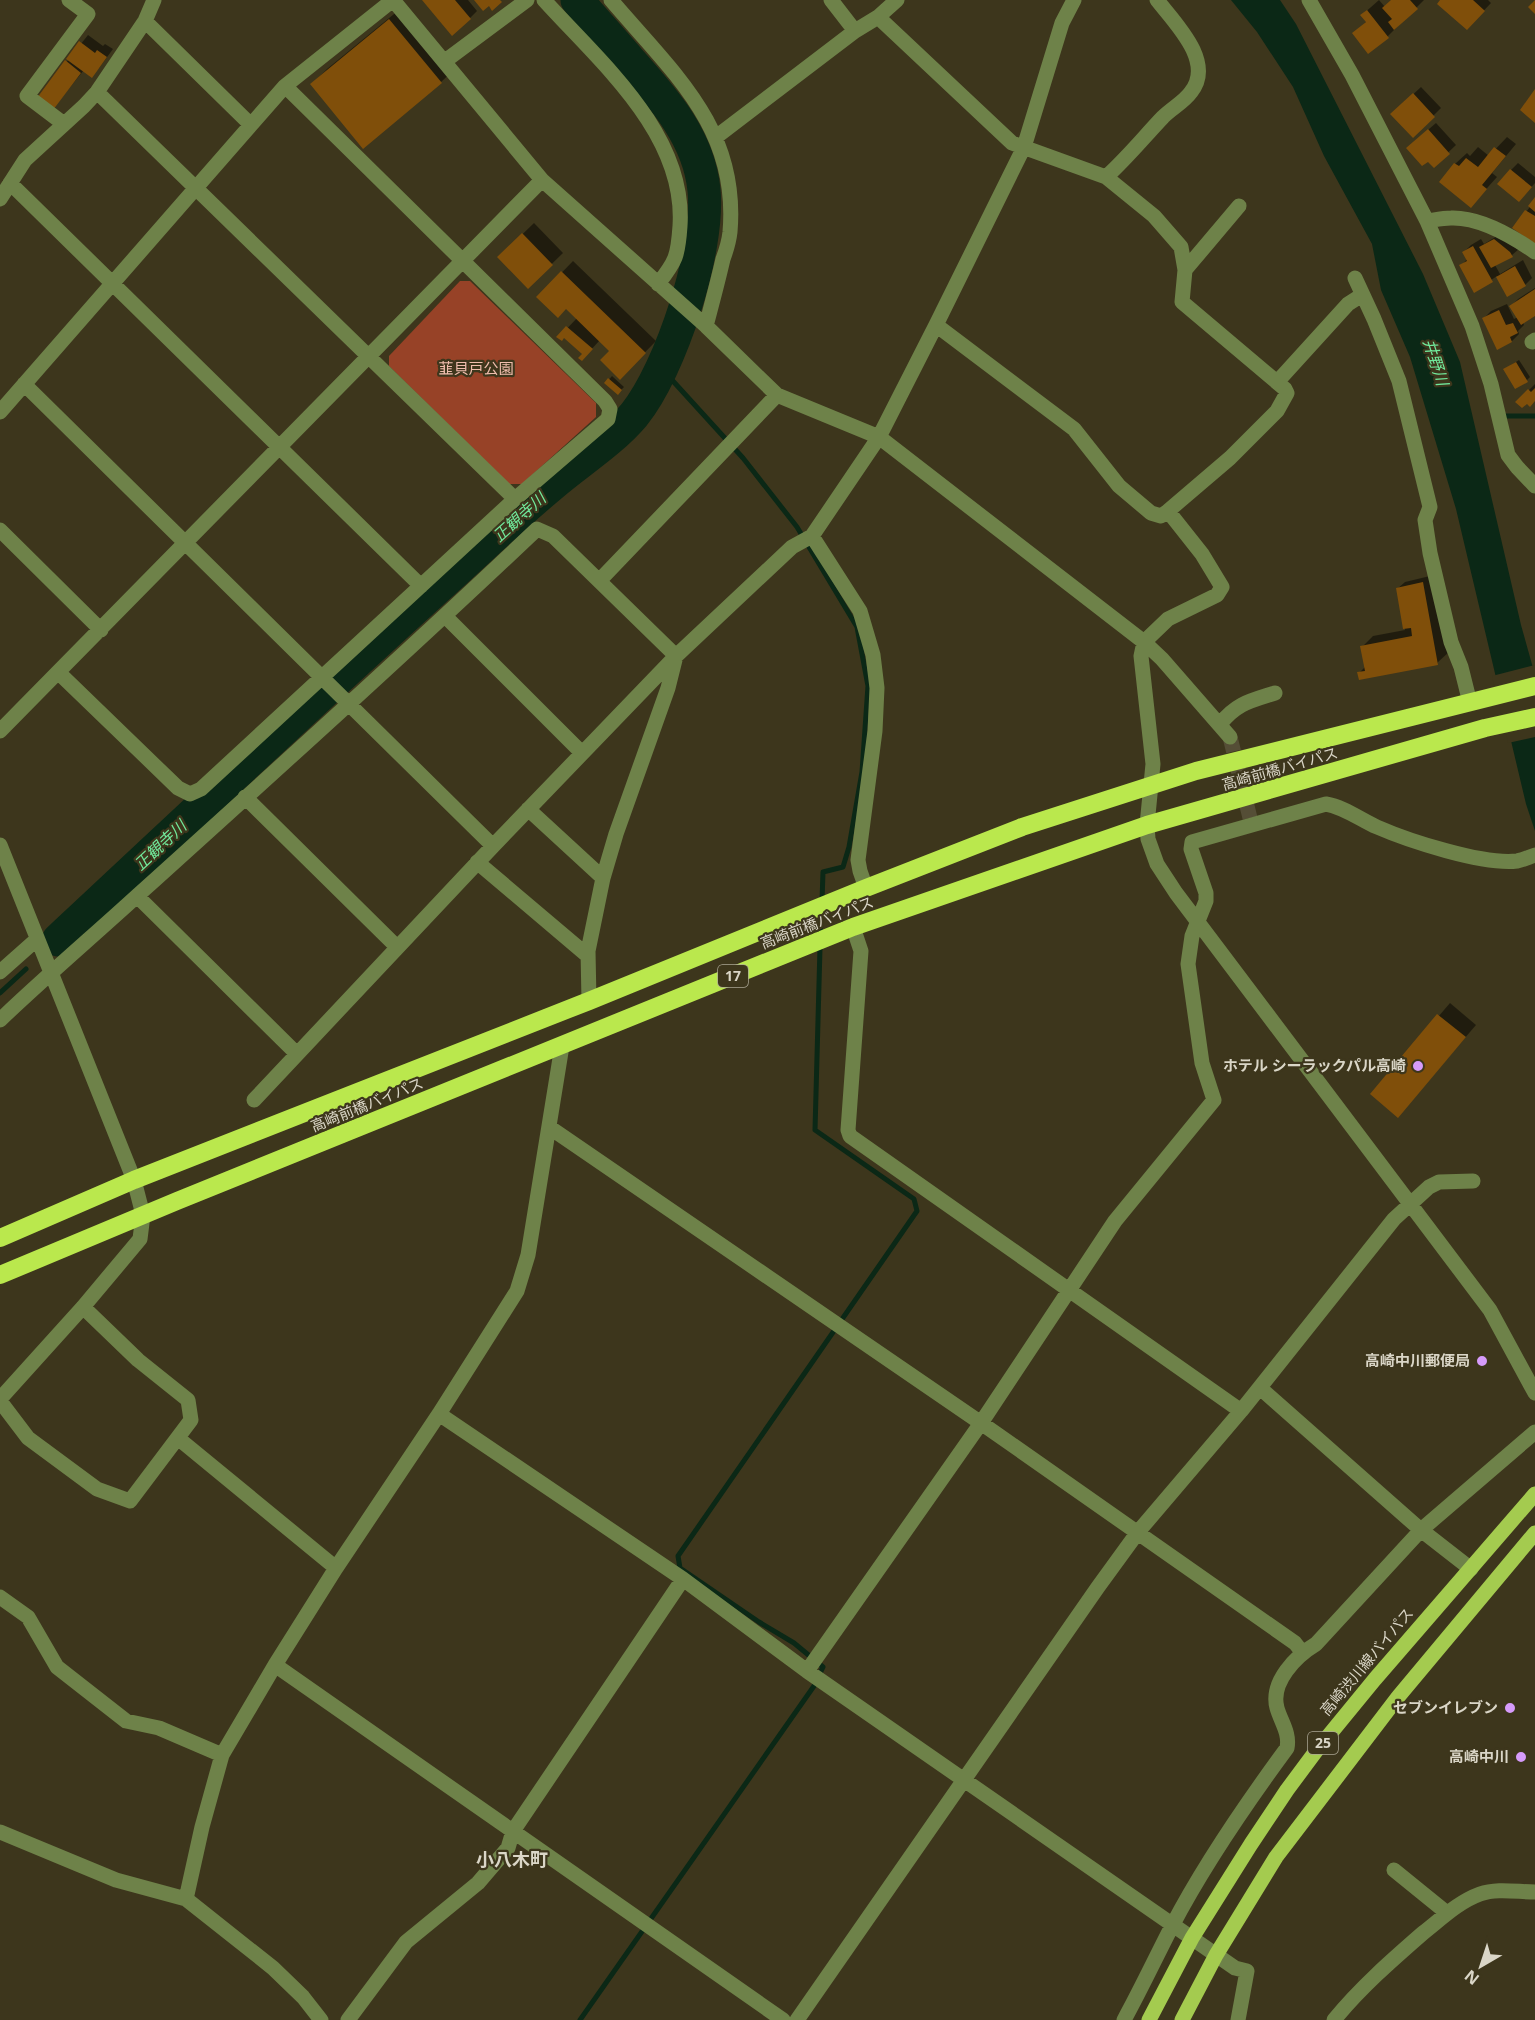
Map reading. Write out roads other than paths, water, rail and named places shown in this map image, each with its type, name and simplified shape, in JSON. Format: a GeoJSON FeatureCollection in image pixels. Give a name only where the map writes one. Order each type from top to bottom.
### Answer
{"type":"FeatureCollection","features":[{"type":"Feature","properties":{"kind":"highway","name":"高崎前橋バイパス"},"geometry":{"type":"LineString","coordinates":[[0,1238],[134,1180],[589,1001],[1022,826],[1152,784],[1535,686]]}},
{"type":"Feature","properties":{"kind":"highway","name":"高崎前橋バイパス"},"geometry":{"type":"LineString","coordinates":[[0,1275],[853,927],[1147,825],[1485,728],[1535,717]]}},
{"type":"Feature","properties":{"kind":"main road","name":"高崎渋川線バイパス"},"geometry":{"type":"LineString","coordinates":[[1149,2020],[1192,1938],[1251,1844],[1316,1751],[1535,1494]]}},
{"type":"Feature","properties":{"kind":"main road","name":"25"},"geometry":{"type":"LineString","coordinates":[[1182,2020],[1216,1955],[1283,1848],[1398,1697],[1535,1533]]}},
{"type":"Feature","properties":{"kind":"street"},"geometry":{"type":"LineString","coordinates":[[64,124],[27,96],[88,14],[69,0]]}},
{"type":"Feature","properties":{"kind":"street"},"geometry":{"type":"LineString","coordinates":[[0,199],[26,160],[97,92],[145,21],[154,0]]}},
{"type":"Feature","properties":{"kind":"street"},"geometry":{"type":"LineString","coordinates":[[445,61],[527,0]]}},
{"type":"Feature","properties":{"kind":"street"},"geometry":{"type":"LineString","coordinates":[[544,0],[630,95],[650,122],[674,171],[681,209],[679,240],[674,264],[658,284]]}},
{"type":"Feature","properties":{"kind":"street"},"geometry":{"type":"LineString","coordinates":[[611,0],[693,96],[716,137],[725,162],[729,185],[730,233],[700,322]]}},
{"type":"Feature","properties":{"kind":"street"},"geometry":{"type":"LineString","coordinates":[[831,0],[855,32]]}},
{"type":"Feature","properties":{"kind":"street"},"geometry":{"type":"LineString","coordinates":[[716,137],[878,17],[897,0]]}},
{"type":"Feature","properties":{"kind":"street"},"geometry":{"type":"LineString","coordinates":[[254,1100],[477,862],[676,656],[794,546],[812,536],[879,437],[1024,147],[1062,23],[1074,0]]}},
{"type":"Feature","properties":{"kind":"street"},"geometry":{"type":"LineString","coordinates":[[1107,177],[1165,116],[1191,93],[1197,81],[1198,64],[1190,44],[1157,0]]}},
{"type":"Feature","properties":{"kind":"street"},"geometry":{"type":"LineString","coordinates":[[1309,0],[1352,75],[1426,221],[1476,336],[1491,384],[1508,455],[1535,486]]}},
{"type":"Feature","properties":{"kind":"street"},"geometry":{"type":"LineString","coordinates":[[0,412],[285,86],[396,1],[542,180],[670,294],[777,395],[879,437],[1144,642],[1230,737]]}},
{"type":"Feature","properties":{"kind":"street"},"geometry":{"type":"LineString","coordinates":[[878,17],[1012,143],[1107,177],[1154,216],[1181,247],[1185,270],[1182,302],[1278,381],[1287,393],[1276,411],[1230,458],[1161,516],[1136,502],[1119,486],[1074,429],[936,325]]}},
{"type":"Feature","properties":{"kind":"street"},"geometry":{"type":"LineString","coordinates":[[145,21],[250,124]]}},
{"type":"Feature","properties":{"kind":"street"},"geometry":{"type":"LineString","coordinates":[[59,673],[178,788],[190,794],[201,789],[324,679],[515,499],[608,419],[610,409],[605,401],[285,86]]}},
{"type":"Feature","properties":{"kind":"street"},"geometry":{"type":"LineString","coordinates":[[97,92],[515,499]]}},
{"type":"Feature","properties":{"kind":"street"},"geometry":{"type":"LineString","coordinates":[[0,731],[542,180]]}},
{"type":"Feature","properties":{"kind":"street"},"geometry":{"type":"LineString","coordinates":[[10,183],[421,586]]}},
{"type":"Feature","properties":{"kind":"street"},"geometry":{"type":"LineString","coordinates":[[1185,270],[1239,206]]}},
{"type":"Feature","properties":{"kind":"street"},"geometry":{"type":"LineString","coordinates":[[1426,221],[1450,218],[1473,220],[1512,238],[1535,252]]}},
{"type":"Feature","properties":{"kind":"street"},"geometry":{"type":"LineString","coordinates":[[1355,278],[1399,381],[1430,507],[1425,520],[1430,553],[1451,642],[1474,702]]}},
{"type":"Feature","properties":{"kind":"street"},"geometry":{"type":"LineString","coordinates":[[1278,381],[1348,304],[1362,295]]}},
{"type":"Feature","properties":{"kind":"street"},"geometry":{"type":"LineString","coordinates":[[24,384],[493,846]]}},
{"type":"Feature","properties":{"kind":"street"},"geometry":{"type":"LineString","coordinates":[[600,580],[777,395]]}},
{"type":"Feature","properties":{"kind":"street"},"geometry":{"type":"LineString","coordinates":[[1168,511],[1202,554],[1222,587],[1217,595],[1168,619],[1144,642],[1141,657],[1153,764],[1147,825],[1148,838],[1157,864],[1198,922],[1490,1310],[1535,1392]]}},
{"type":"Feature","properties":{"kind":"street"},"geometry":{"type":"LineString","coordinates":[[0,1020],[50,972],[245,797],[346,700],[445,616],[537,529],[553,536],[676,656]]}},
{"type":"Feature","properties":{"kind":"street"},"geometry":{"type":"LineString","coordinates":[[0,530],[101,630]]}},
{"type":"Feature","properties":{"kind":"street"},"geometry":{"type":"LineString","coordinates":[[812,536],[860,611],[873,655],[877,688],[875,731],[858,860],[866,888]]}},
{"type":"Feature","properties":{"kind":"street"},"geometry":{"type":"LineString","coordinates":[[445,616],[582,753]]}},
{"type":"Feature","properties":{"kind":"street"},"geometry":{"type":"LineString","coordinates":[[589,1001],[588,956],[603,878],[616,834],[668,688],[676,656]]}},
{"type":"Feature","properties":{"kind":"street"},"geometry":{"type":"LineString","coordinates":[[1220,724],[1232,710],[1244,703],[1275,693]]}},
{"type":"Feature","properties":{"kind":"street"},"geometry":{"type":"LineString","coordinates":[[245,797],[397,947]]}},
{"type":"Feature","properties":{"kind":"street"},"geometry":{"type":"LineString","coordinates":[[807,1671],[981,1423],[1122,1211],[1214,1100],[1202,1063],[1188,964],[1189,948],[1206,901],[1206,893],[1191,849],[1192,842],[1250,822],[1326,804],[1336,806],[1389,832],[1436,848],[1491,859],[1516,861],[1529,858]]}},
{"type":"Feature","properties":{"kind":"street"},"geometry":{"type":"LineString","coordinates":[[528,809],[603,878]]}},
{"type":"Feature","properties":{"kind":"street"},"geometry":{"type":"LineString","coordinates":[[0,845],[134,1180],[143,1215],[140,1239],[0,1400],[28,1438],[97,1489],[130,1501],[179,1439],[191,1420],[188,1400],[138,1360],[83,1307]]}},
{"type":"Feature","properties":{"kind":"street"},"geometry":{"type":"LineString","coordinates":[[477,862],[588,956]]}},
{"type":"Feature","properties":{"kind":"street"},"geometry":{"type":"LineString","coordinates":[[137,896],[297,1054]]}},
{"type":"Feature","properties":{"kind":"street"},"geometry":{"type":"LineString","coordinates":[[853,927],[861,951],[848,1130],[850,1136],[1241,1411]]}},
{"type":"Feature","properties":{"kind":"street"},"geometry":{"type":"LineString","coordinates":[[0,972],[36,939]]}},
{"type":"Feature","properties":{"kind":"street"},"geometry":{"type":"LineString","coordinates":[[186,1899],[202,1827],[222,1755],[275,1665],[336,1569],[517,1291],[528,1256],[561,1046]]}},
{"type":"Feature","properties":{"kind":"street"},"geometry":{"type":"LineString","coordinates":[[549,1127],[1138,1532],[1294,1643],[1302,1652]]}},
{"type":"Feature","properties":{"kind":"street"},"geometry":{"type":"LineString","coordinates":[[797,2020],[1138,1532],[1260,1388],[1394,1219],[1429,1187],[1439,1182],[1473,1181]]}},
{"type":"Feature","properties":{"kind":"street"},"geometry":{"type":"LineString","coordinates":[[1260,1388],[1421,1530],[1471,1569]]}},
{"type":"Feature","properties":{"kind":"street"},"geometry":{"type":"LineString","coordinates":[[439,1414],[683,1579],[807,1671],[1216,1955],[1235,1968],[1247,1971],[1238,2020]]}},
{"type":"Feature","properties":{"kind":"street"},"geometry":{"type":"LineString","coordinates":[[1124,2020],[1173,1924],[1237,1818],[1287,1748],[1289,1739],[1277,1708],[1275,1696],[1293,1662],[1302,1652],[1316,1644],[1421,1530],[1535,1432]]}},
{"type":"Feature","properties":{"kind":"street"},"geometry":{"type":"LineString","coordinates":[[179,1439],[336,1569]]}},
{"type":"Feature","properties":{"kind":"street"},"geometry":{"type":"LineString","coordinates":[[348,2020],[406,1942],[478,1883],[508,1848],[513,1831],[683,1579]]}},
{"type":"Feature","properties":{"kind":"street"},"geometry":{"type":"LineString","coordinates":[[0,1596],[28,1617],[57,1667],[126,1720],[159,1728],[222,1755]]}},
{"type":"Feature","properties":{"kind":"street"},"geometry":{"type":"LineString","coordinates":[[275,1665],[783,2020]]}},
{"type":"Feature","properties":{"kind":"street"},"geometry":{"type":"LineString","coordinates":[[0,1832],[116,1880],[186,1899],[273,1968],[321,2020]]}},
{"type":"Feature","properties":{"kind":"street"},"geometry":{"type":"LineString","coordinates":[[1394,1870],[1447,1913]]}},
{"type":"Feature","properties":{"kind":"street"},"geometry":{"type":"LineString","coordinates":[[1334,2020],[1395,1957],[1447,1913],[1480,1894],[1494,1891],[1535,1892]]}},
{"type":"Feature","properties":{"kind":"water","name":"井野川"},"geometry":{"type":"Polygon","coordinates":[[[1231,0],[1280,0],[1296,24],[1423,274],[1460,362],[1521,625],[1535,675],[1535,831],[1526,804],[1456,509],[1410,357],[1381,290],[1372,244],[1324,156],[1293,87],[1257,32],[1231,0]]]}},
{"type":"Feature","properties":{"kind":"waterway","name":"正観寺川"},"geometry":{"type":"LineString","coordinates":[[58,940],[515,517],[615,434],[634,415],[648,395],[674,339],[694,275],[701,244],[704,215],[701,171],[695,153],[678,120],[577,0]]}},
{"type":"Feature","properties":{"kind":"waterway"},"geometry":{"type":"LineString","coordinates":[[662,369],[743,458],[797,527],[857,627],[868,686],[862,772],[849,847],[843,867],[823,872],[822,901]]}},
{"type":"Feature","properties":{"kind":"waterway"},"geometry":{"type":"LineString","coordinates":[[1504,416],[1535,416]]}},
{"type":"Feature","properties":{"kind":"waterway"},"geometry":{"type":"LineString","coordinates":[[580,2020],[814,1686],[823,1667],[794,1643],[680,1568],[678,1556],[917,1211],[914,1199],[815,1130],[821,911]]}},
{"type":"Feature","properties":{"kind":"waterway","name":"正観寺川"},"geometry":{"type":"LineString","coordinates":[[0,993],[26,969]]}},
{"type":"Feature","properties":{"kind":"tunnel"},"geometry":{"type":"LineString","coordinates":[[1230,737],[1250,818]]}},
{"type":"Feature","properties":{"kind":"place","name":"ホテル シーラックパル高崎"},"geometry":{"type":"Point","coordinates":[1418,1066]}},
{"type":"Feature","properties":{"kind":"place","name":"高崎中川郵便局"},"geometry":{"type":"Point","coordinates":[1482,1361]}},
{"type":"Feature","properties":{"kind":"place","name":"セブンイレブン"},"geometry":{"type":"Point","coordinates":[1510,1708]}},
{"type":"Feature","properties":{"kind":"place","name":"高崎中川"},"geometry":{"type":"Point","coordinates":[1521,1757]}},
{"type":"Feature","properties":{"kind":"district","name":"小八木町"},"geometry":{"type":"Point","coordinates":[512,1860]}},
{"type":"Feature","properties":{"kind":"park label","name":"韮貝戸公園"},"geometry":{"type":"Point","coordinates":[476,369]}}]}
